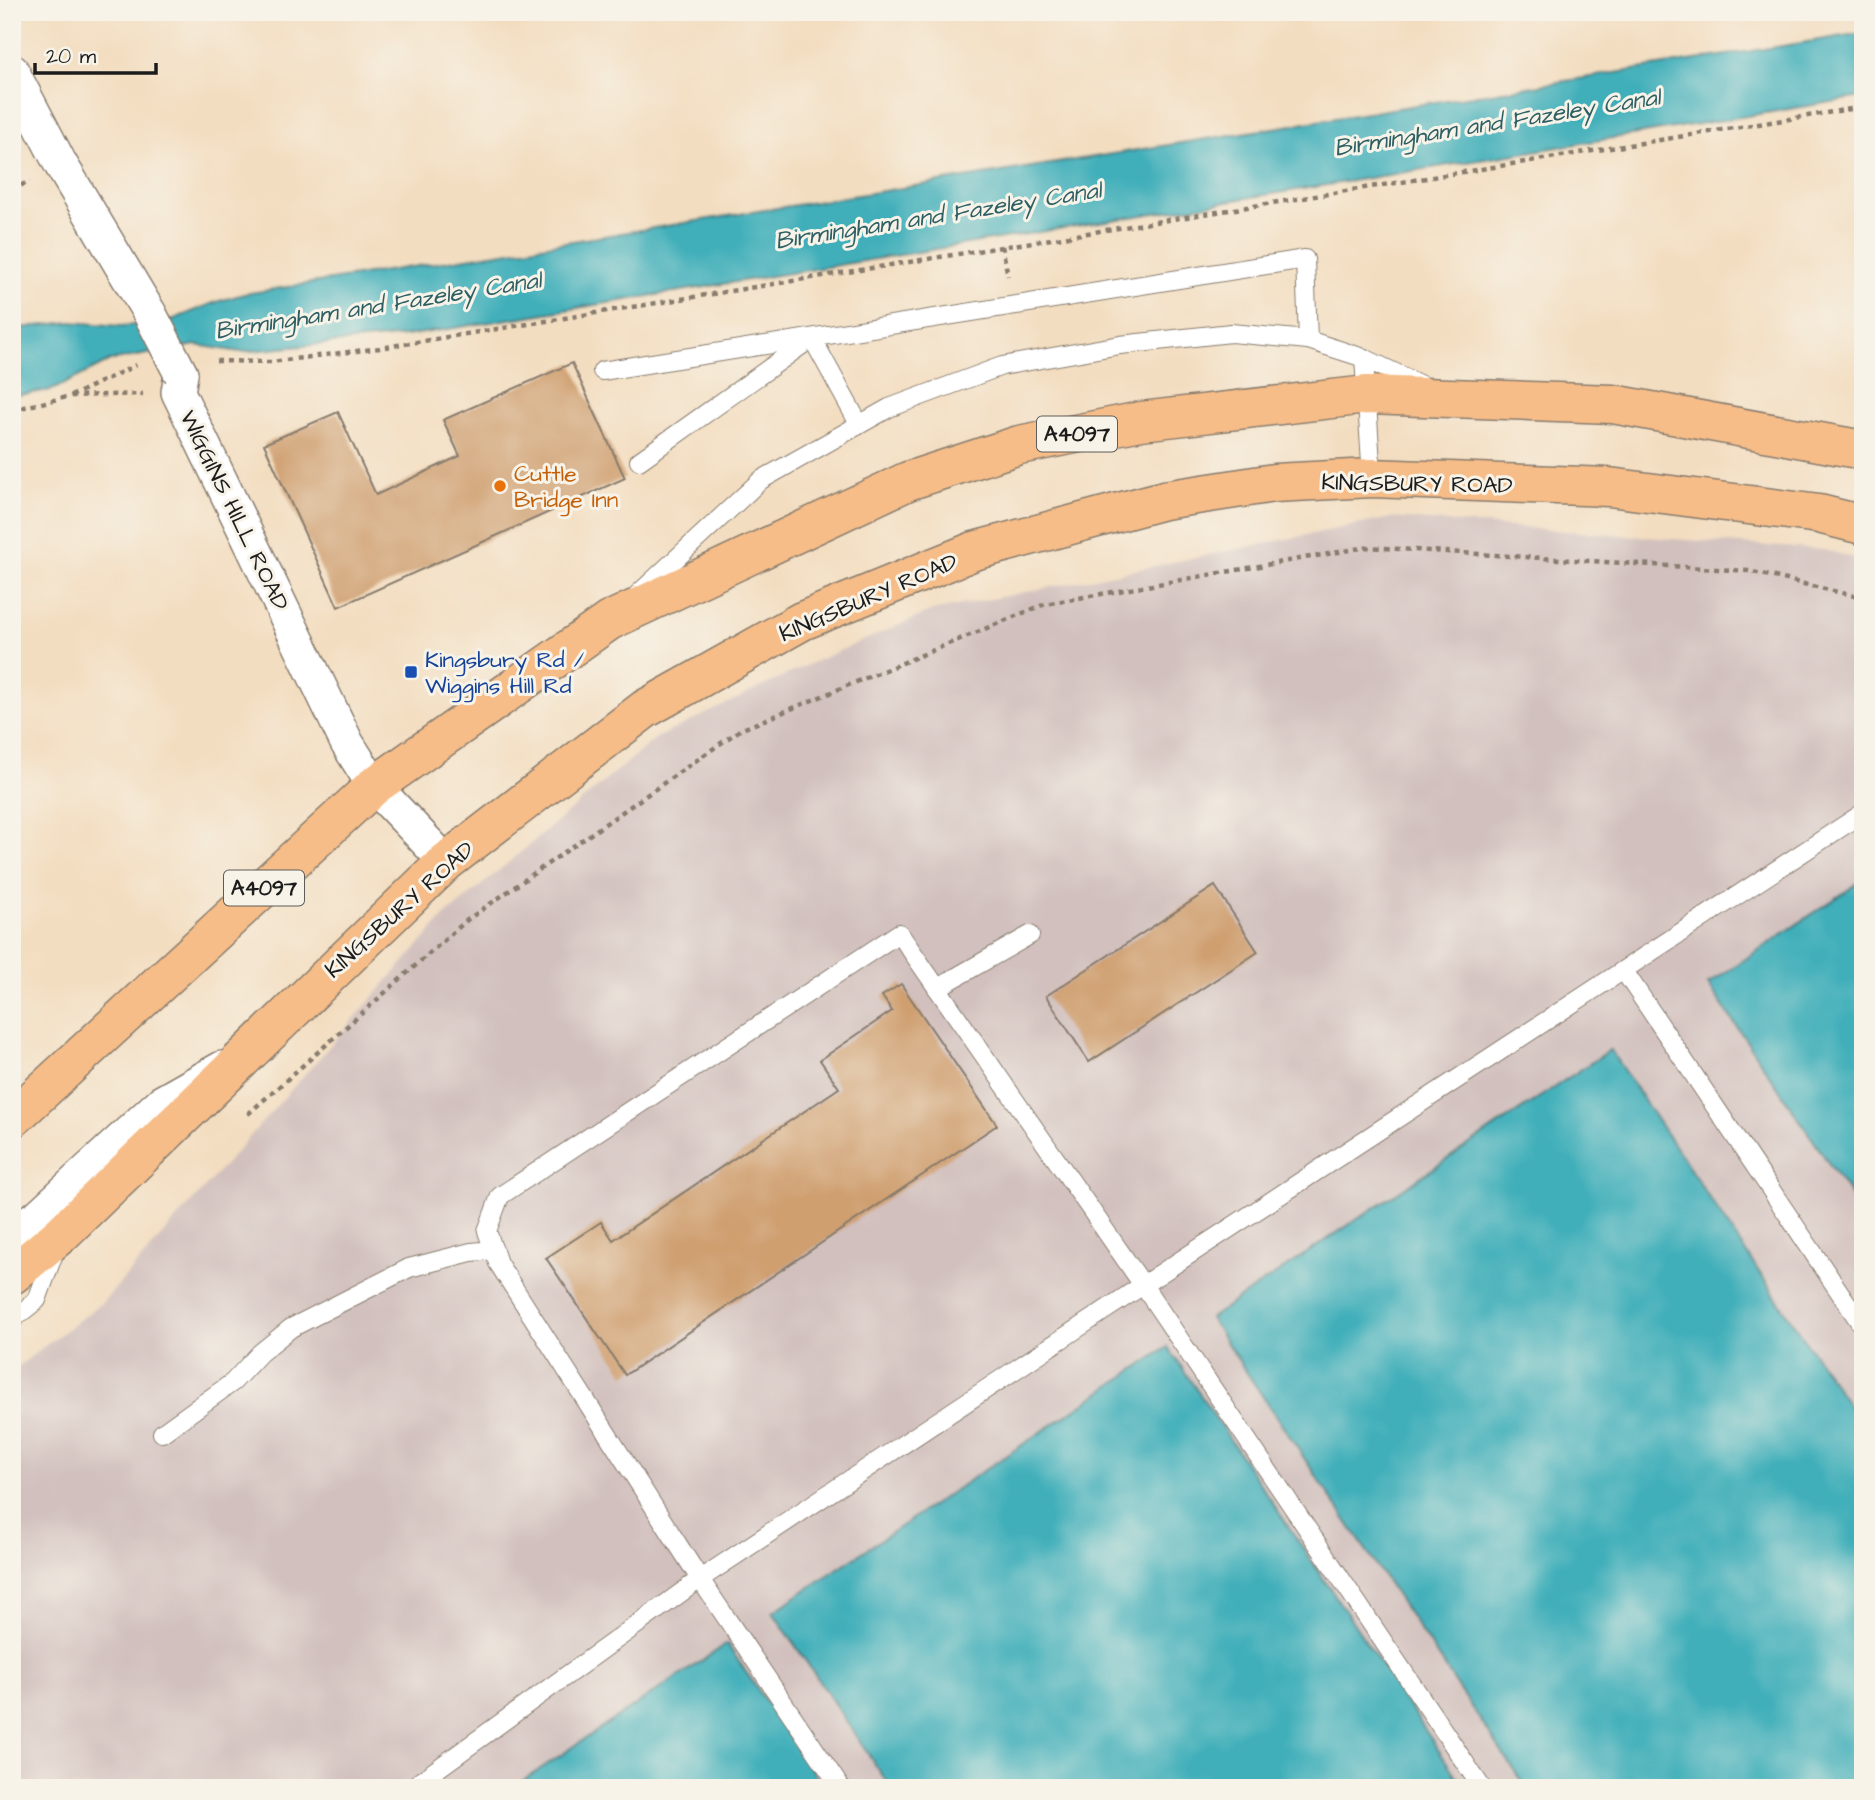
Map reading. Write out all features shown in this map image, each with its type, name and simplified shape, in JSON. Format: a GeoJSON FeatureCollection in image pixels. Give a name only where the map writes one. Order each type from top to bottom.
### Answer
{"type":"FeatureCollection","features":[{"type":"Feature","properties":{"kind":"main road","name":"A4097"},"geometry":{"type":"LineString","coordinates":[[12,1119],[374,786],[609,621],[908,481],[1019,445],[1365,377],[1450,398],[1613,404],[1863,450]]}},
{"type":"Feature","properties":{"kind":"main road","name":"KINGSBURY ROAD"},"geometry":{"type":"LineString","coordinates":[[12,1275],[60,1235],[240,1058],[446,862],[645,709],[802,621],[974,551],[1164,500],[1274,483],[1372,478],[1609,487],[1819,514],[1863,525]]}},
{"type":"Feature","properties":{"kind":"street","name":"WIGGINS HILL ROAD"},"geometry":{"type":"LineString","coordinates":[[12,71],[60,163],[189,375],[348,743],[374,786],[446,862]]}},
{"type":"Feature","properties":{"kind":"street"},"geometry":{"type":"LineString","coordinates":[[12,1231],[37,1217],[162,1102],[240,1058]]}},
{"type":"Feature","properties":{"kind":"lane"},"geometry":{"type":"LineString","coordinates":[[601,371],[1305,260],[1308,340]]}},
{"type":"Feature","properties":{"kind":"lane"},"geometry":{"type":"LineString","coordinates":[[609,621],[761,480],[889,408],[1002,366],[1120,345],[1231,333],[1308,340],[1365,377],[1372,478]]}},
{"type":"Feature","properties":{"kind":"lane"},"geometry":{"type":"LineString","coordinates":[[812,338],[859,424]]}},
{"type":"Feature","properties":{"kind":"lane"},"geometry":{"type":"LineString","coordinates":[[639,461],[812,338]]}},
{"type":"Feature","properties":{"kind":"lane"},"geometry":{"type":"LineString","coordinates":[[411,1788],[700,1579],[1143,1285],[1863,814]]}},
{"type":"Feature","properties":{"kind":"lane"},"geometry":{"type":"LineString","coordinates":[[841,1788],[700,1579],[506,1275],[487,1230],[500,1196],[899,933],[1143,1285],[1482,1788]]}},
{"type":"Feature","properties":{"kind":"lane"},"geometry":{"type":"LineString","coordinates":[[937,988],[1030,935]]}},
{"type":"Feature","properties":{"kind":"lane"},"geometry":{"type":"LineString","coordinates":[[1624,971],[1863,1327]]}},
{"type":"Feature","properties":{"kind":"lane"},"geometry":{"type":"LineString","coordinates":[[12,1320],[37,1300],[60,1235]]}},
{"type":"Feature","properties":{"kind":"lane"},"geometry":{"type":"LineString","coordinates":[[162,1433],[233,1382],[260,1353],[291,1328],[409,1268],[471,1252],[494,1250]]}},
{"type":"Feature","properties":{"kind":"path"},"geometry":{"type":"LineString","coordinates":[[12,410],[71,396],[189,375],[380,348],[1863,107]]}},
{"type":"Feature","properties":{"kind":"path"},"geometry":{"type":"LineString","coordinates":[[71,396],[130,366],[142,364]]}},
{"type":"Feature","properties":{"kind":"path"},"geometry":{"type":"LineString","coordinates":[[247,1115],[467,920],[740,730],[1045,604],[1367,547],[1749,570],[1863,598]]}},
{"type":"Feature","properties":{"kind":"shaded area"},"geometry":{"type":"Polygon","coordinates":[[[1391,518],[1824,550],[1863,560],[1863,1788],[12,1788],[12,1371],[104,1301],[445,916],[656,738],[818,660],[932,611],[1391,518]]]}},
{"type":"Feature","properties":{"kind":"water","name":"Birmingham and Fazeley Canal"},"geometry":{"type":"Polygon","coordinates":[[[1863,33],[1863,97],[406,336],[240,352],[196,345],[110,361],[52,390],[12,396],[12,329],[71,322],[121,326],[167,322],[244,294],[1863,33]]]}},
{"type":"Feature","properties":{"kind":"water"},"geometry":{"type":"Polygon","coordinates":[[[1863,880],[1863,1214],[1708,984],[1863,880]]]}},
{"type":"Feature","properties":{"kind":"water"},"geometry":{"type":"Polygon","coordinates":[[[1610,1050],[1863,1427],[1863,1788],[1526,1788],[1210,1318],[1610,1050]]]}},
{"type":"Feature","properties":{"kind":"water"},"geometry":{"type":"Polygon","coordinates":[[[1168,1347],[1464,1788],[891,1788],[773,1612],[1168,1347]]]}},
{"type":"Feature","properties":{"kind":"water"},"geometry":{"type":"Polygon","coordinates":[[[727,1644],[824,1788],[512,1788],[727,1644]]]}},
{"type":"Feature","properties":{"kind":"building","name":"Cuttle Bridge Inn"},"geometry":{"type":"Polygon","coordinates":[[[572,363],[625,478],[338,607],[264,444],[338,412],[376,495],[460,456],[443,420],[572,363]]]}},
{"type":"Feature","properties":{"kind":"building"},"geometry":{"type":"Polygon","coordinates":[[[1215,886],[1258,952],[1089,1062],[1046,996],[1215,886]]]}},
{"type":"Feature","properties":{"kind":"building"},"geometry":{"type":"Polygon","coordinates":[[[901,984],[997,1125],[625,1375],[546,1258],[601,1222],[613,1240],[839,1088],[820,1060],[892,1011],[882,996],[901,984]]]}},
{"type":"Feature","properties":{"kind":"place","name":"Cuttle Bridge Inn"},"geometry":{"type":"Point","coordinates":[500,486]}},
{"type":"Feature","properties":{"kind":"place","name":"Kingsbury Rd / Wiggins Hill Rd"},"geometry":{"type":"Point","coordinates":[411,672]}}]}
